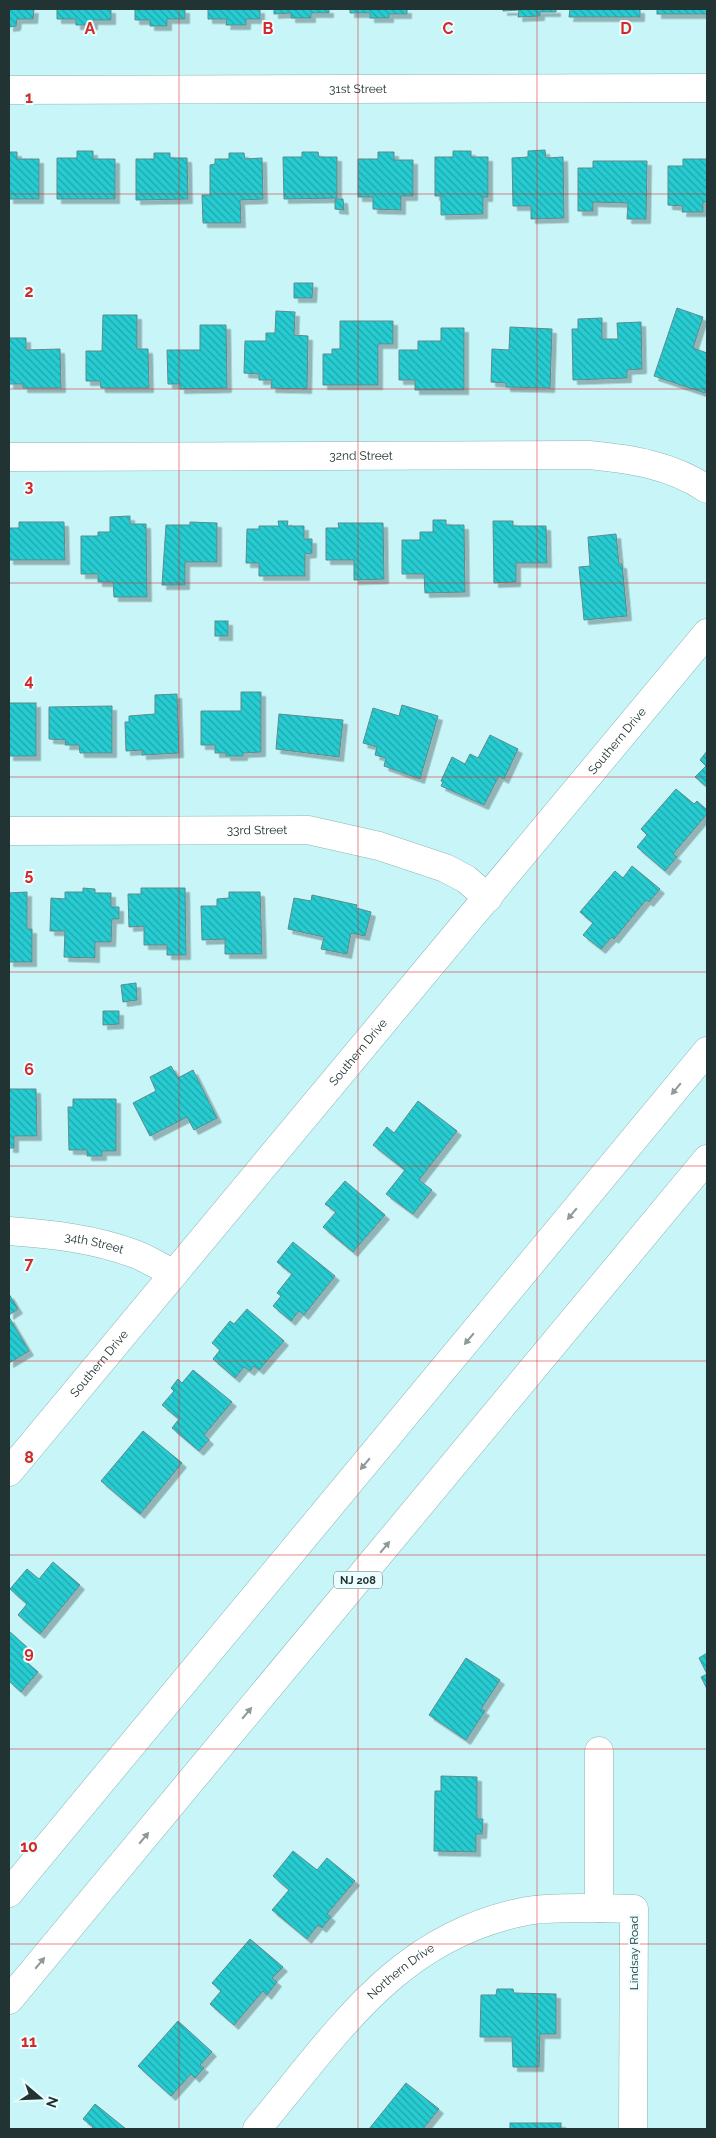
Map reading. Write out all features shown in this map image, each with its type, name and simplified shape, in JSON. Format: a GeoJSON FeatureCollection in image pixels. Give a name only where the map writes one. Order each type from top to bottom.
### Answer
{"type":"FeatureCollection","features":[{"type":"Feature","properties":{"kind":"main road","name":"31st Street"},"geometry":{"type":"LineString","coordinates":[[9,90],[707,88]]}},
{"type":"Feature","properties":{"kind":"main road","name":"32nd Street"},"geometry":{"type":"LineString","coordinates":[[9,457],[589,455],[629,459],[666,468],[707,489]]}},
{"type":"Feature","properties":{"kind":"main road","name":"Southern Drive"},"geometry":{"type":"LineString","coordinates":[[9,1472],[707,633]]}},
{"type":"Feature","properties":{"kind":"main road","name":"33rd Street"},"geometry":{"type":"LineString","coordinates":[[9,831],[308,830],[379,846],[445,868],[466,879],[488,898]]}},
{"type":"Feature","properties":{"kind":"main road"},"geometry":{"type":"LineString","coordinates":[[9,1893],[707,1052]]}},
{"type":"Feature","properties":{"kind":"main road","name":"NJ 208"},"geometry":{"type":"LineString","coordinates":[[9,2000],[707,1159]]}},
{"type":"Feature","properties":{"kind":"main road","name":"34th Street"},"geometry":{"type":"LineString","coordinates":[[9,1231],[42,1233],[94,1242],[136,1255],[174,1274]]}},
{"type":"Feature","properties":{"kind":"main road"},"geometry":{"type":"LineString","coordinates":[[599,1751],[599,1908]]}},
{"type":"Feature","properties":{"kind":"main road","name":"Northern Drive"},"geometry":{"type":"LineString","coordinates":[[258,2129],[358,2008],[388,1978],[420,1954],[452,1936],[491,1920],[529,1911],[599,1908]]}},
{"type":"Feature","properties":{"kind":"main road","name":"Lindsay Road"},"geometry":{"type":"LineString","coordinates":[[599,1908],[634,1909],[633,2129]]}},
{"type":"Feature","properties":{"kind":"building"},"geometry":{"type":"Polygon","coordinates":[[[9,9],[34,9],[33,19],[17,19],[16,26],[9,27],[9,9]]]}},
{"type":"Feature","properties":{"kind":"building"},"geometry":{"type":"Polygon","coordinates":[[[57,9],[111,9],[111,20],[93,20],[93,25],[76,25],[76,19],[57,19],[57,9]]]}},
{"type":"Feature","properties":{"kind":"building"},"geometry":{"type":"Polygon","coordinates":[[[135,9],[185,9],[185,19],[167,19],[167,26],[150,26],[150,20],[135,20],[135,9]]]}},
{"type":"Feature","properties":{"kind":"building"},"geometry":{"type":"Polygon","coordinates":[[[208,9],[260,9],[260,19],[246,19],[246,25],[226,25],[227,19],[208,19],[208,9]]]}},
{"type":"Feature","properties":{"kind":"building"},"geometry":{"type":"Polygon","coordinates":[[[274,9],[329,9],[329,13],[311,13],[311,18],[291,18],[291,13],[274,14],[274,9]]]}},
{"type":"Feature","properties":{"kind":"building"},"geometry":{"type":"Polygon","coordinates":[[[350,9],[407,9],[407,14],[389,14],[389,18],[370,18],[370,13],[350,13],[350,9]]]}},
{"type":"Feature","properties":{"kind":"building"},"geometry":{"type":"Polygon","coordinates":[[[503,9],[556,9],[556,12],[540,12],[540,16],[518,17],[519,10],[503,11],[503,9]]]}},
{"type":"Feature","properties":{"kind":"building"},"geometry":{"type":"Polygon","coordinates":[[[570,9],[640,9],[640,17],[569,17],[570,9]]]}},
{"type":"Feature","properties":{"kind":"building"},"geometry":{"type":"Polygon","coordinates":[[[657,9],[707,9],[707,14],[657,14],[657,9]]]}},
{"type":"Feature","properties":{"kind":"building"},"geometry":{"type":"Polygon","coordinates":[[[545,150],[546,158],[563,157],[564,218],[531,219],[531,206],[513,206],[512,158],[528,157],[528,151],[545,150]]]}},
{"type":"Feature","properties":{"kind":"building"},"geometry":{"type":"Polygon","coordinates":[[[77,151],[93,151],[93,159],[115,159],[115,199],[57,199],[57,158],[77,158],[77,151]]]}},
{"type":"Feature","properties":{"kind":"building"},"geometry":{"type":"Polygon","coordinates":[[[453,151],[471,151],[471,157],[488,157],[488,197],[483,197],[483,214],[441,215],[441,196],[435,196],[435,157],[453,157],[453,151]]]}},
{"type":"Feature","properties":{"kind":"building"},"geometry":{"type":"Polygon","coordinates":[[[9,152],[17,152],[17,159],[39,159],[39,199],[9,199],[9,152]]]}},
{"type":"Feature","properties":{"kind":"building"},"geometry":{"type":"Polygon","coordinates":[[[302,152],[318,152],[319,157],[337,157],[337,198],[284,199],[283,157],[302,157],[302,152]]]}},
{"type":"Feature","properties":{"kind":"building"},"geometry":{"type":"Polygon","coordinates":[[[378,152],[394,152],[394,160],[413,160],[413,196],[401,196],[401,210],[373,209],[373,197],[358,197],[358,159],[378,159],[378,152]]]}},
{"type":"Feature","properties":{"kind":"building"},"geometry":{"type":"Polygon","coordinates":[[[154,153],[170,153],[170,158],[187,158],[188,199],[136,200],[136,159],[154,159],[154,153]]]}},
{"type":"Feature","properties":{"kind":"building"},"geometry":{"type":"Polygon","coordinates":[[[229,153],[244,153],[245,159],[262,158],[263,199],[240,200],[241,223],[203,223],[202,195],[210,195],[210,165],[215,164],[215,159],[229,159],[229,153]]]}},
{"type":"Feature","properties":{"kind":"building"},"geometry":{"type":"Polygon","coordinates":[[[683,159],[707,159],[707,202],[703,202],[703,212],[682,212],[683,206],[668,205],[668,166],[683,166],[683,159]]]}},
{"type":"Feature","properties":{"kind":"building"},"geometry":{"type":"Polygon","coordinates":[[[593,161],[647,161],[646,219],[627,219],[628,203],[593,202],[593,211],[578,211],[578,168],[593,168],[593,161]]]}},
{"type":"Feature","properties":{"kind":"building"},"geometry":{"type":"Polygon","coordinates":[[[335,199],[343,199],[344,210],[335,209],[335,199]]]}},
{"type":"Feature","properties":{"kind":"building"},"geometry":{"type":"Polygon","coordinates":[[[294,283],[313,283],[312,298],[294,298],[294,283]]]}},
{"type":"Feature","properties":{"kind":"building"},"geometry":{"type":"Polygon","coordinates":[[[677,308],[703,317],[693,348],[707,353],[707,386],[705,393],[654,376],[677,308]]]}},
{"type":"Feature","properties":{"kind":"building"},"geometry":{"type":"Polygon","coordinates":[[[276,311],[295,312],[294,335],[308,336],[307,389],[271,388],[272,380],[259,380],[259,374],[244,373],[245,341],[266,341],[266,333],[275,333],[276,311]]]}},
{"type":"Feature","properties":{"kind":"building"},"geometry":{"type":"Polygon","coordinates":[[[103,315],[137,315],[137,349],[148,349],[149,388],[101,388],[100,381],[86,381],[86,351],[102,351],[103,315]]]}},
{"type":"Feature","properties":{"kind":"building"},"geometry":{"type":"Polygon","coordinates":[[[602,318],[602,339],[618,339],[617,323],[641,322],[642,369],[627,370],[627,378],[573,380],[572,329],[578,329],[578,319],[602,318]]]}},
{"type":"Feature","properties":{"kind":"building"},"geometry":{"type":"Polygon","coordinates":[[[340,321],[393,321],[393,344],[378,344],[378,385],[323,385],[323,354],[332,354],[332,349],[340,349],[340,321]]]}},
{"type":"Feature","properties":{"kind":"building"},"geometry":{"type":"Polygon","coordinates":[[[200,325],[226,325],[227,388],[180,389],[180,384],[168,384],[167,350],[200,350],[200,325]]]}},
{"type":"Feature","properties":{"kind":"building"},"geometry":{"type":"Polygon","coordinates":[[[510,327],[552,329],[550,388],[506,387],[506,383],[491,382],[492,349],[509,350],[510,327]]]}},
{"type":"Feature","properties":{"kind":"building"},"geometry":{"type":"Polygon","coordinates":[[[441,328],[464,328],[464,390],[415,390],[415,380],[399,380],[399,350],[418,350],[418,341],[441,341],[441,328]]]}},
{"type":"Feature","properties":{"kind":"building"},"geometry":{"type":"Polygon","coordinates":[[[9,338],[26,338],[26,350],[60,349],[61,388],[23,388],[23,384],[9,384],[9,338]]]}},
{"type":"Feature","properties":{"kind":"building"},"geometry":{"type":"Polygon","coordinates":[[[130,516],[130,524],[146,524],[147,597],[114,597],[113,582],[98,582],[98,574],[81,574],[81,536],[98,536],[98,532],[110,532],[110,517],[130,516]]]}},
{"type":"Feature","properties":{"kind":"building"},"geometry":{"type":"Polygon","coordinates":[[[433,520],[446,520],[446,525],[464,525],[465,592],[425,593],[424,574],[402,574],[402,540],[420,540],[420,532],[433,532],[433,520]]]}},
{"type":"Feature","properties":{"kind":"building"},"geometry":{"type":"Polygon","coordinates":[[[278,521],[288,521],[287,526],[304,526],[304,539],[312,539],[312,553],[305,554],[305,576],[259,576],[259,563],[246,563],[247,529],[259,529],[259,526],[279,526],[278,521]]]}},
{"type":"Feature","properties":{"kind":"building"},"geometry":{"type":"Polygon","coordinates":[[[493,521],[513,521],[513,526],[546,526],[547,563],[516,563],[516,582],[494,583],[493,521]]]}},
{"type":"Feature","properties":{"kind":"building"},"geometry":{"type":"Polygon","coordinates":[[[19,522],[64,522],[65,560],[9,560],[9,528],[19,528],[19,522]]]}},
{"type":"Feature","properties":{"kind":"building"},"geometry":{"type":"Polygon","coordinates":[[[190,522],[217,523],[217,562],[185,562],[185,585],[162,585],[166,525],[190,525],[190,522]]]}},
{"type":"Feature","properties":{"kind":"building"},"geometry":{"type":"Polygon","coordinates":[[[338,523],[383,523],[384,579],[354,580],[354,560],[326,560],[326,528],[339,528],[338,523]]]}},
{"type":"Feature","properties":{"kind":"building"},"geometry":{"type":"Polygon","coordinates":[[[616,534],[619,564],[622,564],[627,616],[584,620],[579,567],[590,566],[588,537],[616,534]]]}},
{"type":"Feature","properties":{"kind":"building"},"geometry":{"type":"Polygon","coordinates":[[[215,621],[228,621],[228,636],[215,636],[215,621]]]}},
{"type":"Feature","properties":{"kind":"building"},"geometry":{"type":"Polygon","coordinates":[[[241,692],[261,692],[261,752],[243,753],[243,756],[226,756],[226,753],[215,753],[215,745],[201,745],[201,711],[241,711],[241,692]]]}},
{"type":"Feature","properties":{"kind":"building"},"geometry":{"type":"Polygon","coordinates":[[[177,694],[179,753],[142,755],[142,750],[126,751],[125,722],[129,722],[129,716],[155,714],[155,695],[177,694]]]}},
{"type":"Feature","properties":{"kind":"building"},"geometry":{"type":"Polygon","coordinates":[[[9,703],[36,703],[36,756],[9,756],[9,703]]]}},
{"type":"Feature","properties":{"kind":"building"},"geometry":{"type":"Polygon","coordinates":[[[402,705],[438,716],[420,779],[384,766],[386,758],[375,755],[377,747],[363,743],[373,708],[399,716],[402,705]]]}},
{"type":"Feature","properties":{"kind":"building"},"geometry":{"type":"Polygon","coordinates":[[[112,706],[112,753],[80,753],[79,745],[65,745],[66,740],[49,739],[49,707],[112,706]]]}},
{"type":"Feature","properties":{"kind":"building"},"geometry":{"type":"Polygon","coordinates":[[[279,714],[343,720],[339,757],[276,749],[279,714]]]}},
{"type":"Feature","properties":{"kind":"building"},"geometry":{"type":"Polygon","coordinates":[[[490,735],[518,749],[504,779],[499,776],[484,805],[441,786],[443,782],[441,781],[452,757],[465,764],[470,754],[478,758],[490,735]]]}},
{"type":"Feature","properties":{"kind":"building"},"geometry":{"type":"Polygon","coordinates":[[[707,751],[707,787],[695,777],[706,766],[700,760],[707,751]]]}},
{"type":"Feature","properties":{"kind":"building"},"geometry":{"type":"Polygon","coordinates":[[[676,789],[694,804],[697,801],[707,810],[707,814],[673,854],[677,857],[665,871],[637,847],[647,835],[641,829],[676,789]]]}},
{"type":"Feature","properties":{"kind":"building"},"geometry":{"type":"Polygon","coordinates":[[[632,866],[660,889],[649,902],[646,900],[614,939],[612,937],[601,949],[583,935],[593,923],[580,912],[615,871],[623,878],[632,866]]]}},
{"type":"Feature","properties":{"kind":"building"},"geometry":{"type":"Polygon","coordinates":[[[83,888],[95,889],[95,893],[111,893],[111,907],[119,907],[119,919],[112,919],[111,942],[95,942],[95,958],[64,957],[65,931],[50,931],[51,898],[65,899],[65,892],[83,892],[83,888]]]}},
{"type":"Feature","properties":{"kind":"building"},"geometry":{"type":"Polygon","coordinates":[[[141,888],[185,888],[186,955],[167,955],[167,945],[144,945],[144,926],[129,927],[128,894],[141,894],[141,888]]]}},
{"type":"Feature","properties":{"kind":"building"},"geometry":{"type":"Polygon","coordinates":[[[27,892],[27,929],[32,929],[32,962],[9,962],[9,893],[27,892]]]}},
{"type":"Feature","properties":{"kind":"building"},"geometry":{"type":"Polygon","coordinates":[[[229,892],[260,892],[262,954],[225,954],[225,939],[202,940],[201,906],[217,906],[217,899],[229,898],[229,892]]]}},
{"type":"Feature","properties":{"kind":"building"},"geometry":{"type":"Polygon","coordinates":[[[312,895],[357,905],[356,908],[371,912],[365,936],[351,933],[347,954],[321,949],[324,937],[288,929],[294,898],[311,901],[312,895]]]}},
{"type":"Feature","properties":{"kind":"building"},"geometry":{"type":"Polygon","coordinates":[[[136,983],[137,1000],[123,1002],[121,985],[136,983]]]}},
{"type":"Feature","properties":{"kind":"building"},"geometry":{"type":"Polygon","coordinates":[[[103,1011],[119,1011],[119,1024],[103,1025],[103,1011]]]}},
{"type":"Feature","properties":{"kind":"building"},"geometry":{"type":"Polygon","coordinates":[[[171,1066],[178,1078],[193,1070],[217,1118],[194,1130],[187,1117],[150,1136],[133,1103],[156,1091],[150,1077],[171,1066]]]}},
{"type":"Feature","properties":{"kind":"building"},"geometry":{"type":"Polygon","coordinates":[[[9,1089],[36,1089],[37,1136],[14,1136],[14,1148],[9,1148],[9,1089]]]}},
{"type":"Feature","properties":{"kind":"building"},"geometry":{"type":"Polygon","coordinates":[[[73,1099],[116,1099],[116,1151],[102,1151],[102,1156],[87,1156],[87,1150],[69,1150],[68,1107],[73,1107],[73,1099]]]}},
{"type":"Feature","properties":{"kind":"building"},"geometry":{"type":"Polygon","coordinates":[[[418,1101],[457,1131],[419,1180],[432,1190],[413,1214],[386,1194],[405,1170],[373,1145],[387,1127],[394,1133],[418,1101]]]}},
{"type":"Feature","properties":{"kind":"building"},"geometry":{"type":"Polygon","coordinates":[[[345,1181],[385,1215],[353,1252],[323,1227],[336,1212],[325,1204],[345,1181]]]}},
{"type":"Feature","properties":{"kind":"building"},"geometry":{"type":"Polygon","coordinates":[[[293,1242],[335,1276],[304,1315],[299,1311],[291,1321],[273,1306],[281,1296],[277,1293],[292,1274],[277,1262],[293,1242]]]}},
{"type":"Feature","properties":{"kind":"building"},"geometry":{"type":"Polygon","coordinates":[[[9,1294],[18,1309],[9,1315],[9,1294]]]}},
{"type":"Feature","properties":{"kind":"building"},"geometry":{"type":"Polygon","coordinates":[[[247,1309],[284,1341],[259,1370],[254,1366],[250,1371],[244,1367],[235,1378],[213,1359],[220,1350],[212,1343],[230,1321],[234,1324],[247,1309]]]}},
{"type":"Feature","properties":{"kind":"building"},"geometry":{"type":"Polygon","coordinates":[[[9,1317],[29,1351],[9,1363],[9,1317]]]}},
{"type":"Feature","properties":{"kind":"building"},"geometry":{"type":"Polygon","coordinates":[[[193,1370],[232,1402],[204,1435],[209,1440],[199,1451],[172,1428],[179,1419],[162,1405],[174,1391],[171,1388],[178,1379],[182,1383],[193,1370]]]}},
{"type":"Feature","properties":{"kind":"building"},"geometry":{"type":"Polygon","coordinates":[[[143,1431],[182,1463],[140,1514],[101,1481],[143,1431]]]}},
{"type":"Feature","properties":{"kind":"building"},"geometry":{"type":"Polygon","coordinates":[[[53,1562],[80,1585],[40,1634],[18,1615],[27,1604],[10,1589],[27,1569],[39,1579],[53,1562]]]}},
{"type":"Feature","properties":{"kind":"building"},"geometry":{"type":"Polygon","coordinates":[[[9,1631],[29,1649],[22,1658],[38,1672],[21,1692],[9,1681],[9,1631]]]}},
{"type":"Feature","properties":{"kind":"building"},"geometry":{"type":"Polygon","coordinates":[[[707,1653],[707,1674],[699,1658],[707,1653]]]}},
{"type":"Feature","properties":{"kind":"building"},"geometry":{"type":"Polygon","coordinates":[[[466,1658],[500,1680],[481,1709],[485,1711],[466,1740],[429,1715],[466,1658]]]}},
{"type":"Feature","properties":{"kind":"building"},"geometry":{"type":"Polygon","coordinates":[[[707,1674],[707,1689],[701,1677],[707,1674]]]}},
{"type":"Feature","properties":{"kind":"building"},"geometry":{"type":"Polygon","coordinates":[[[441,1776],[477,1777],[477,1819],[483,1819],[482,1834],[476,1834],[476,1852],[434,1851],[435,1791],[441,1791],[441,1776]]]}},
{"type":"Feature","properties":{"kind":"building"},"geometry":{"type":"Polygon","coordinates":[[[293,1851],[317,1870],[327,1858],[355,1881],[327,1914],[331,1917],[322,1928],[318,1925],[307,1939],[272,1910],[289,1890],[273,1876],[293,1851]]]}},
{"type":"Feature","properties":{"kind":"building"},"geometry":{"type":"Polygon","coordinates":[[[250,1939],[283,1967],[272,1978],[277,1982],[267,1995],[263,1991],[234,2025],[210,2004],[221,1991],[212,1983],[250,1939]]]}},
{"type":"Feature","properties":{"kind":"building"},"geometry":{"type":"Polygon","coordinates":[[[497,1989],[513,1989],[514,1993],[556,1994],[556,2034],[540,2034],[539,2067],[513,2067],[512,2037],[480,2037],[481,1995],[496,1995],[497,1989]]]}},
{"type":"Feature","properties":{"kind":"building"},"geometry":{"type":"Polygon","coordinates":[[[178,2021],[212,2052],[200,2065],[204,2068],[195,2078],[191,2074],[171,2096],[138,2066],[178,2021]]]}},
{"type":"Feature","properties":{"kind":"building"},"geometry":{"type":"Polygon","coordinates":[[[406,2083],[439,2109],[423,2129],[369,2129],[406,2083]]]}},
{"type":"Feature","properties":{"kind":"building"},"geometry":{"type":"Polygon","coordinates":[[[95,2104],[126,2129],[91,2129],[93,2127],[83,2119],[95,2104]]]}},
{"type":"Feature","properties":{"kind":"building"},"geometry":{"type":"Polygon","coordinates":[[[510,2123],[561,2123],[561,2129],[510,2129],[510,2123]]]}}]}
